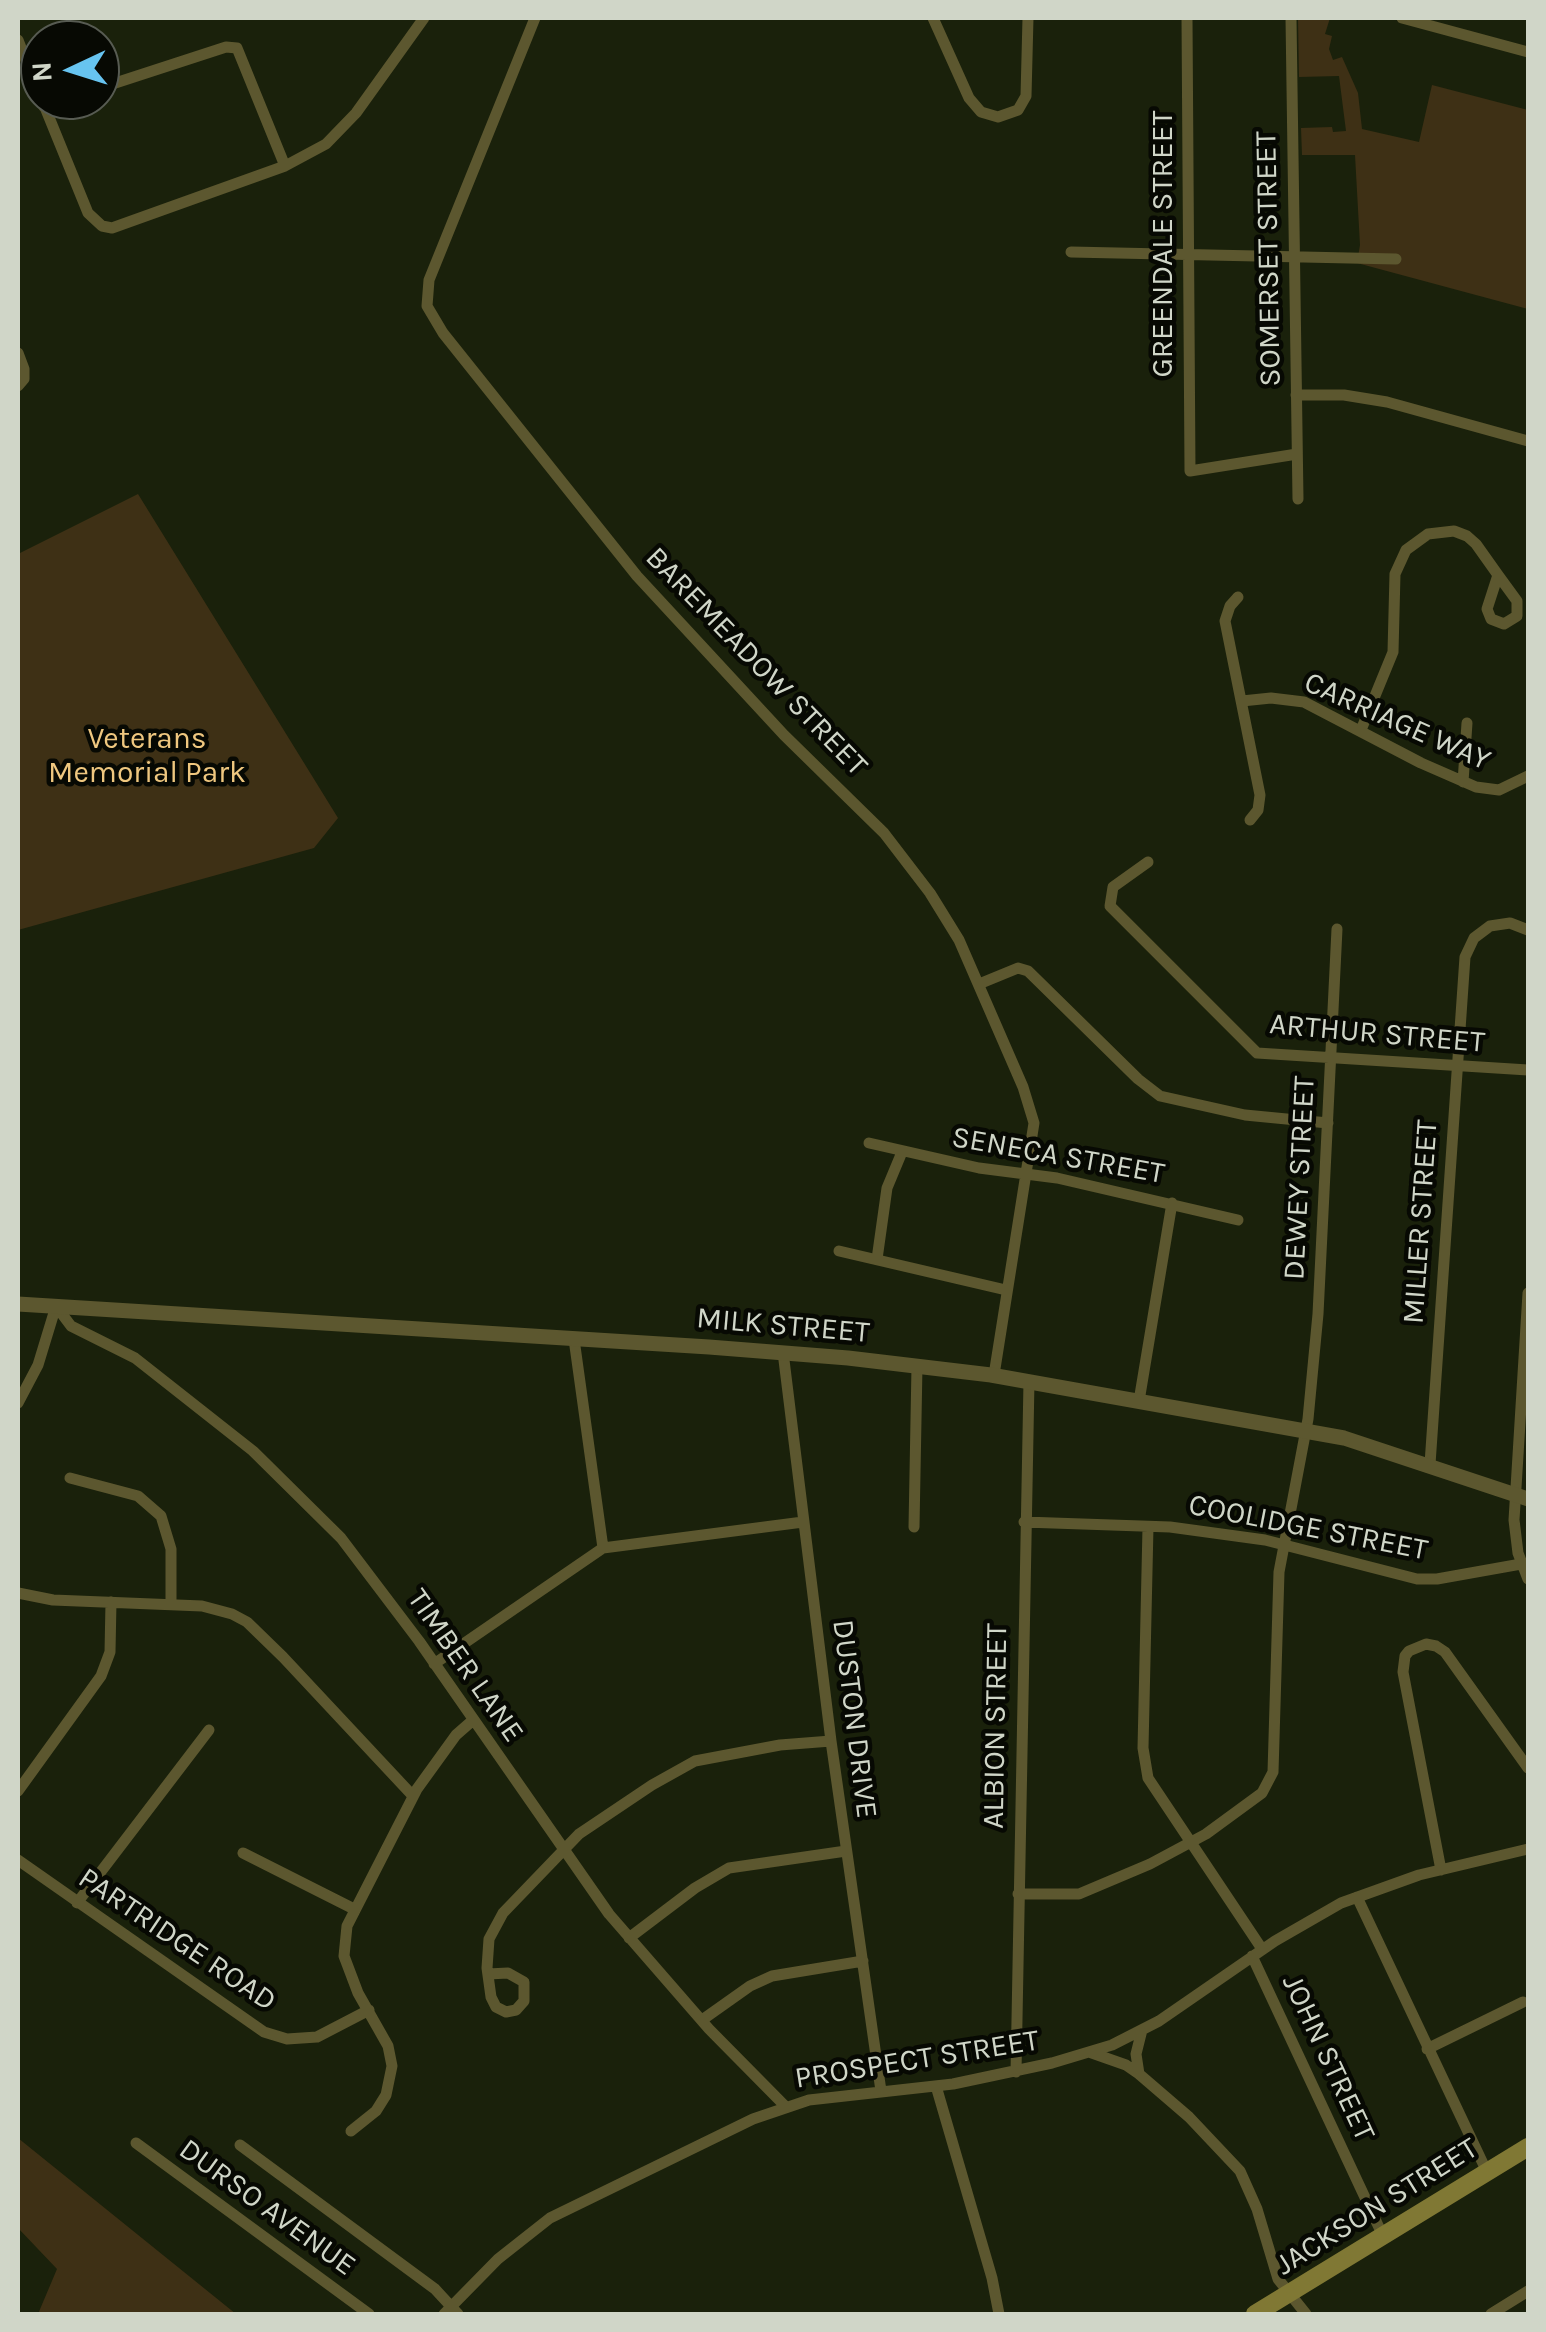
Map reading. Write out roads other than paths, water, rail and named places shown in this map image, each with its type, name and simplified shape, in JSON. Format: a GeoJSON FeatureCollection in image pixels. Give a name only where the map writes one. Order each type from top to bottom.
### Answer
{"type":"FeatureCollection","features":[{"type":"Feature","properties":{"kind":"main road","name":"JACKSON STREET"},"geometry":{"type":"LineString","coordinates":[[1255,2314],[1528,2147]]}},
{"type":"Feature","properties":{"kind":"street"},"geometry":{"type":"LineString","coordinates":[[50,120],[88,213],[102,226],[123,224],[285,166],[326,144],[340,131],[424,18]]}},
{"type":"Feature","properties":{"kind":"street","name":"BAREMEADOW STREET"},"geometry":{"type":"LineString","coordinates":[[535,18],[429,280],[426,298],[432,316],[658,600],[784,735],[862,808],[895,846],[945,917],[979,984],[1032,1112],[1033,1136],[994,1376]]}},
{"type":"Feature","properties":{"kind":"street"},"geometry":{"type":"LineString","coordinates":[[933,18],[968,98],[981,112],[998,117],[1018,110],[1026,96],[1028,18]]}},
{"type":"Feature","properties":{"kind":"street","name":"GREENDALE STREET"},"geometry":{"type":"LineString","coordinates":[[1187,18],[1190,470],[1297,454]]}},
{"type":"Feature","properties":{"kind":"street","name":"SOMERSET STREET"},"geometry":{"type":"LineString","coordinates":[[1291,18],[1298,500]]}},
{"type":"Feature","properties":{"kind":"street"},"geometry":{"type":"LineString","coordinates":[[1402,18],[1528,52]]}},
{"type":"Feature","properties":{"kind":"street"},"geometry":{"type":"LineString","coordinates":[[120,81],[226,46],[237,48],[285,166]]}},
{"type":"Feature","properties":{"kind":"street"},"geometry":{"type":"LineString","coordinates":[[1070,252],[1396,260]]}},
{"type":"Feature","properties":{"kind":"street"},"geometry":{"type":"LineString","coordinates":[[18,353],[24,369],[24,379],[18,386]]}},
{"type":"Feature","properties":{"kind":"street"},"geometry":{"type":"LineString","coordinates":[[1296,395],[1344,395],[1388,402],[1528,441]]}},
{"type":"Feature","properties":{"kind":"street"},"geometry":{"type":"LineString","coordinates":[[1361,730],[1393,652],[1395,574],[1406,550],[1428,534],[1454,531],[1476,544],[1498,575]]}},
{"type":"Feature","properties":{"kind":"street"},"geometry":{"type":"LineString","coordinates":[[1238,597],[1230,606],[1226,622],[1260,795],[1258,810],[1250,820]]}},
{"type":"Feature","properties":{"kind":"street","name":"CARRIAGE WAY"},"geometry":{"type":"LineString","coordinates":[[1242,702],[1272,698],[1304,702],[1463,782],[1499,790],[1528,776]]}},
{"type":"Feature","properties":{"kind":"street"},"geometry":{"type":"LineString","coordinates":[[1463,782],[1466,723]]}},
{"type":"Feature","properties":{"kind":"street","name":"ARTHUR STREET"},"geometry":{"type":"LineString","coordinates":[[1148,862],[1113,886],[1110,906],[1258,1053],[1528,1070]]}},
{"type":"Feature","properties":{"kind":"street","name":"MILLER STREET"},"geometry":{"type":"LineString","coordinates":[[1430,1464],[1466,950],[1478,934],[1503,923],[1528,930]]}},
{"type":"Feature","properties":{"kind":"street","name":"DEWEY STREET"},"geometry":{"type":"LineString","coordinates":[[1018,1894],[1079,1894],[1121,1878],[1190,1843],[1262,1794],[1273,1772],[1277,1612],[1283,1545],[1306,1430],[1318,1314],[1337,928]]}},
{"type":"Feature","properties":{"kind":"street"},"geometry":{"type":"LineString","coordinates":[[979,984],[1018,968],[1028,970],[1160,1096],[1245,1116],[1328,1122]]}},
{"type":"Feature","properties":{"kind":"street","name":"SENECA STREET"},"geometry":{"type":"LineString","coordinates":[[869,1143],[1037,1174],[1238,1220]]}},
{"type":"Feature","properties":{"kind":"street"},"geometry":{"type":"LineString","coordinates":[[877,1259],[887,1188],[902,1152]]}},
{"type":"Feature","properties":{"kind":"street"},"geometry":{"type":"LineString","coordinates":[[1139,1401],[1172,1203]]}},
{"type":"Feature","properties":{"kind":"street"},"geometry":{"type":"LineString","coordinates":[[839,1251],[1006,1290]]}},
{"type":"Feature","properties":{"kind":"street"},"geometry":{"type":"LineString","coordinates":[[1528,1293],[1522,1497],[1515,1539],[1528,1579]]}},
{"type":"Feature","properties":{"kind":"street","name":"MILK STREET"},"geometry":{"type":"LineString","coordinates":[[18,1304],[783,1352],[917,1366],[1029,1381],[1306,1430],[1430,1464],[1522,1497]]}},
{"type":"Feature","properties":{"kind":"street"},"geometry":{"type":"LineString","coordinates":[[18,1403],[38,1365],[56,1306]]}},
{"type":"Feature","properties":{"kind":"street","name":"TIMBER LANE"},"geometry":{"type":"LineString","coordinates":[[56,1306],[70,1326],[134,1358],[253,1451],[341,1538],[629,1938],[786,2106]]}},
{"type":"Feature","properties":{"kind":"street"},"geometry":{"type":"LineString","coordinates":[[574,1339],[603,1548]]}},
{"type":"Feature","properties":{"kind":"street","name":"DUSTON DRIVE"},"geometry":{"type":"LineString","coordinates":[[783,1352],[831,1741],[881,2091]]}},
{"type":"Feature","properties":{"kind":"street"},"geometry":{"type":"LineString","coordinates":[[914,1527],[917,1366]]}},
{"type":"Feature","properties":{"kind":"street","name":"ALBION STREET"},"geometry":{"type":"LineString","coordinates":[[1016,2072],[1029,1381]]}},
{"type":"Feature","properties":{"kind":"street"},"geometry":{"type":"LineString","coordinates":[[70,1478],[138,1496],[161,1516],[171,1549],[171,1604]]}},
{"type":"Feature","properties":{"kind":"street"},"geometry":{"type":"LineString","coordinates":[[434,1664],[603,1548],[803,1522]]}},
{"type":"Feature","properties":{"kind":"street","name":"COOLIDGE STREET"},"geometry":{"type":"LineString","coordinates":[[1024,1522],[1219,1533],[1417,1579],[1521,1564]]}},
{"type":"Feature","properties":{"kind":"street","name":"JOHN STREET"},"geometry":{"type":"LineString","coordinates":[[1148,1526],[1144,1762],[1155,1792],[1257,1953],[1383,2236]]}},
{"type":"Feature","properties":{"kind":"street"},"geometry":{"type":"LineString","coordinates":[[18,1593],[52,1600],[171,1604],[220,1610],[246,1622],[413,1796]]}},
{"type":"Feature","properties":{"kind":"street"},"geometry":{"type":"LineString","coordinates":[[18,1790],[101,1676],[110,1652],[111,1602]]}},
{"type":"Feature","properties":{"kind":"street"},"geometry":{"type":"LineString","coordinates":[[1441,1870],[1403,1672],[1409,1650],[1426,1644],[1444,1652],[1528,1768]]}},
{"type":"Feature","properties":{"kind":"street"},"geometry":{"type":"LineString","coordinates":[[351,2131],[376,2111],[391,2082],[392,2066],[388,2046],[344,1956],[343,1942],[354,1910],[413,1796],[432,1766],[472,1721]]}},
{"type":"Feature","properties":{"kind":"street"},"geometry":{"type":"LineString","coordinates":[[78,1903],[209,1730]]}},
{"type":"Feature","properties":{"kind":"street"},"geometry":{"type":"LineString","coordinates":[[488,1974],[490,1939],[503,1913],[579,1834],[695,1761],[780,1745],[831,1741]]}},
{"type":"Feature","properties":{"kind":"street"},"geometry":{"type":"LineString","coordinates":[[629,1938],[695,1888],[729,1868],[846,1851]]}},
{"type":"Feature","properties":{"kind":"street"},"geometry":{"type":"LineString","coordinates":[[242,1854],[354,1910]]}},
{"type":"Feature","properties":{"kind":"street","name":"PROSPECT STREET"},"geometry":{"type":"LineString","coordinates":[[451,2312],[498,2259],[550,2218],[786,2106],[832,2096],[936,2086],[1016,2072],[1089,2052],[1142,2030],[1309,1920],[1357,1896],[1441,1870],[1527,1854]]}},
{"type":"Feature","properties":{"kind":"street","name":"PARTRIDGE ROAD"},"geometry":{"type":"LineString","coordinates":[[18,1860],[252,2025],[274,2036],[302,2040],[317,2037],[369,2010]]}},
{"type":"Feature","properties":{"kind":"street"},"geometry":{"type":"LineString","coordinates":[[1357,1896],[1487,2172]]}},
{"type":"Feature","properties":{"kind":"street"},"geometry":{"type":"LineString","coordinates":[[702,2020],[750,1986],[772,1976],[863,1961]]}},
{"type":"Feature","properties":{"kind":"street"},"geometry":{"type":"LineString","coordinates":[[1427,2048],[1523,2002]]}},
{"type":"Feature","properties":{"kind":"street"},"geometry":{"type":"LineString","coordinates":[[1139,2074],[1136,2054],[1142,2030]]}},
{"type":"Feature","properties":{"kind":"street"},"geometry":{"type":"LineString","coordinates":[[1089,2052],[1126,2065],[1139,2074],[1188,2117],[1240,2172],[1257,2209],[1278,2279],[1306,2314]]}},
{"type":"Feature","properties":{"kind":"street"},"geometry":{"type":"LineString","coordinates":[[936,2086],[1000,2314]]}},
{"type":"Feature","properties":{"kind":"street","name":"DURSO AVENUE"},"geometry":{"type":"LineString","coordinates":[[136,2142],[369,2314]]}},
{"type":"Feature","properties":{"kind":"street"},"geometry":{"type":"LineString","coordinates":[[240,2145],[435,2289],[451,2312]]}},
{"type":"Feature","properties":{"kind":"street"},"geometry":{"type":"LineString","coordinates":[[1491,2314],[1528,2291]]}},
{"type":"Feature","properties":{"kind":"park label","name":"Veterans Memorial Park"},"geometry":{"type":"Point","coordinates":[147,756]}}]}
